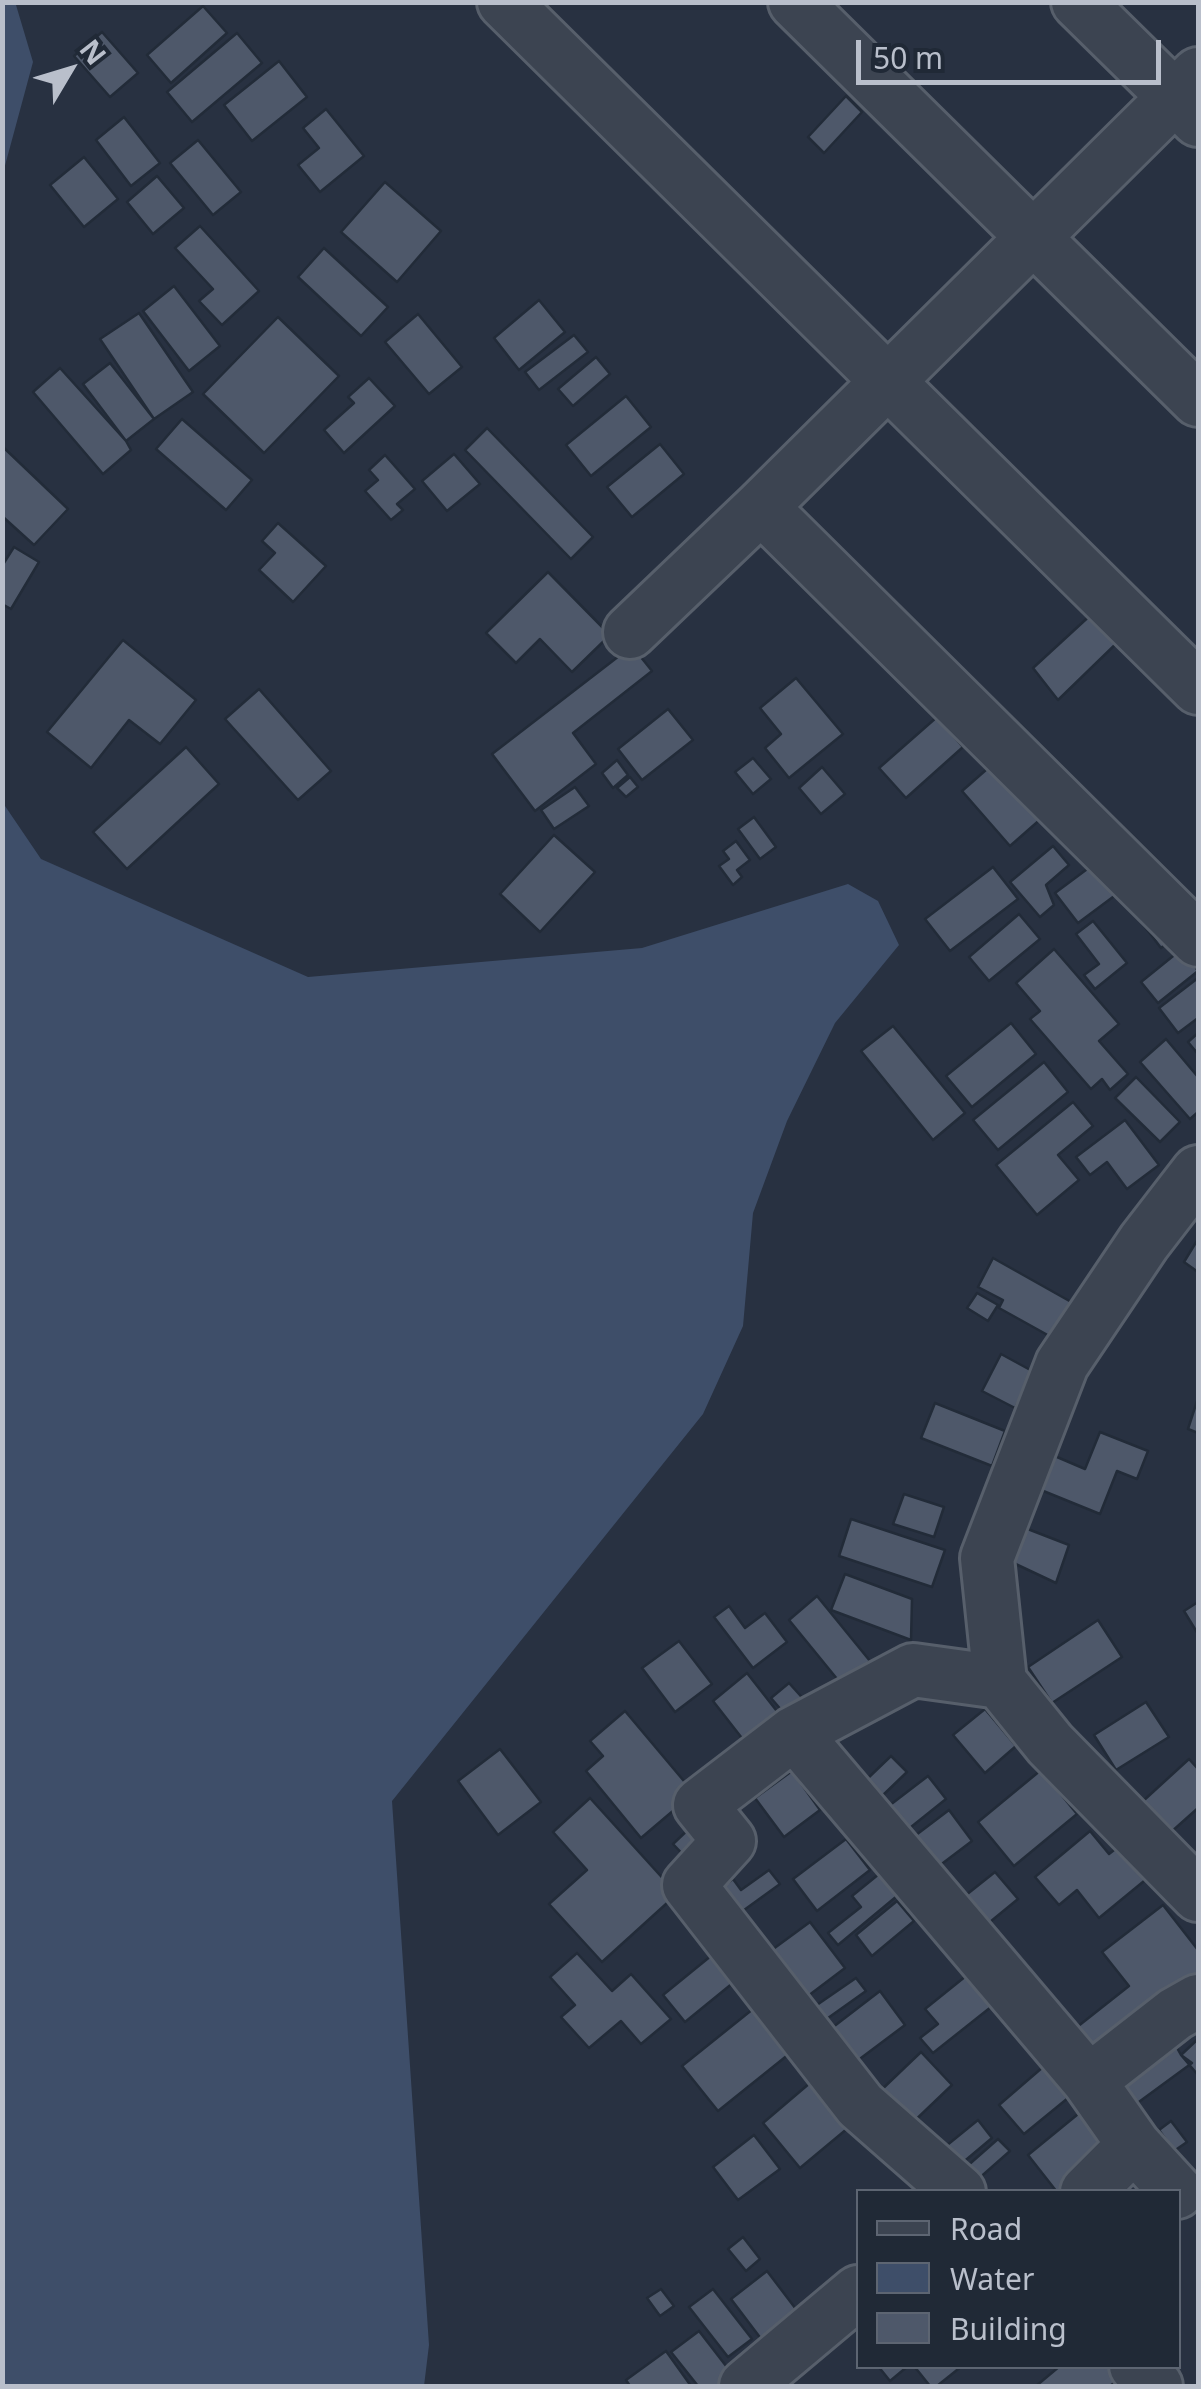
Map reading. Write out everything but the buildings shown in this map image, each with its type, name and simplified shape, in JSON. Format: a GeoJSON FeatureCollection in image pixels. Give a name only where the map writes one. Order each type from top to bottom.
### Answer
{"type":"FeatureCollection","features":[{"type":"Feature","properties":{"kind":"street"},"geometry":{"type":"LineString","coordinates":[[504,2],[1198,688]]}},
{"type":"Feature","properties":{"kind":"street"},"geometry":{"type":"LineString","coordinates":[[795,2],[1198,400]]}},
{"type":"Feature","properties":{"kind":"street"},"geometry":{"type":"LineString","coordinates":[[630,632],[1031,238],[1191,97],[1078,2]]}},
{"type":"Feature","properties":{"kind":"street"},"geometry":{"type":"LineString","coordinates":[[761,507],[1198,940]]}},
{"type":"Feature","properties":{"kind":"street"},"geometry":{"type":"LineString","coordinates":[[1198,1172],[1144,1242],[1062,1364],[987,1558],[1000,1682],[1050,1744],[1198,1894]]}},
{"type":"Feature","properties":{"kind":"street"},"geometry":{"type":"LineString","coordinates":[[957,2189],[860,2106],[689,1885],[730,1842],[700,1805],[794,1733],[913,1670],[1000,1682]]}},
{"type":"Feature","properties":{"kind":"street"},"geometry":{"type":"LineString","coordinates":[[794,1733],[1089,2081],[1134,2145],[1175,2189]]}},
{"type":"Feature","properties":{"kind":"street"},"geometry":{"type":"LineString","coordinates":[[1089,2081],[1175,2014],[1198,2001]]}},
{"type":"Feature","properties":{"kind":"street"},"geometry":{"type":"LineString","coordinates":[[1090,2189],[1134,2145]]}},
{"type":"Feature","properties":{"kind":"street"},"geometry":{"type":"LineString","coordinates":[[1181,2195],[1198,2215]]}},
{"type":"Feature","properties":{"kind":"street"},"geometry":{"type":"LineString","coordinates":[[746,2386],[856,2294]]}},
{"type":"Feature","properties":{"kind":"water"},"geometry":{"type":"Polygon","coordinates":[[[3,2],[16,5],[33,62],[3,173],[3,2]]]}},
{"type":"Feature","properties":{"kind":"water"},"geometry":{"type":"Polygon","coordinates":[[[3,803],[41,859],[308,977],[642,948],[848,884],[878,901],[899,945],[835,1023],[787,1121],[753,1213],[743,1326],[703,1414],[392,1801],[429,2345],[424,2386],[3,2386],[3,803]]]}}]}
